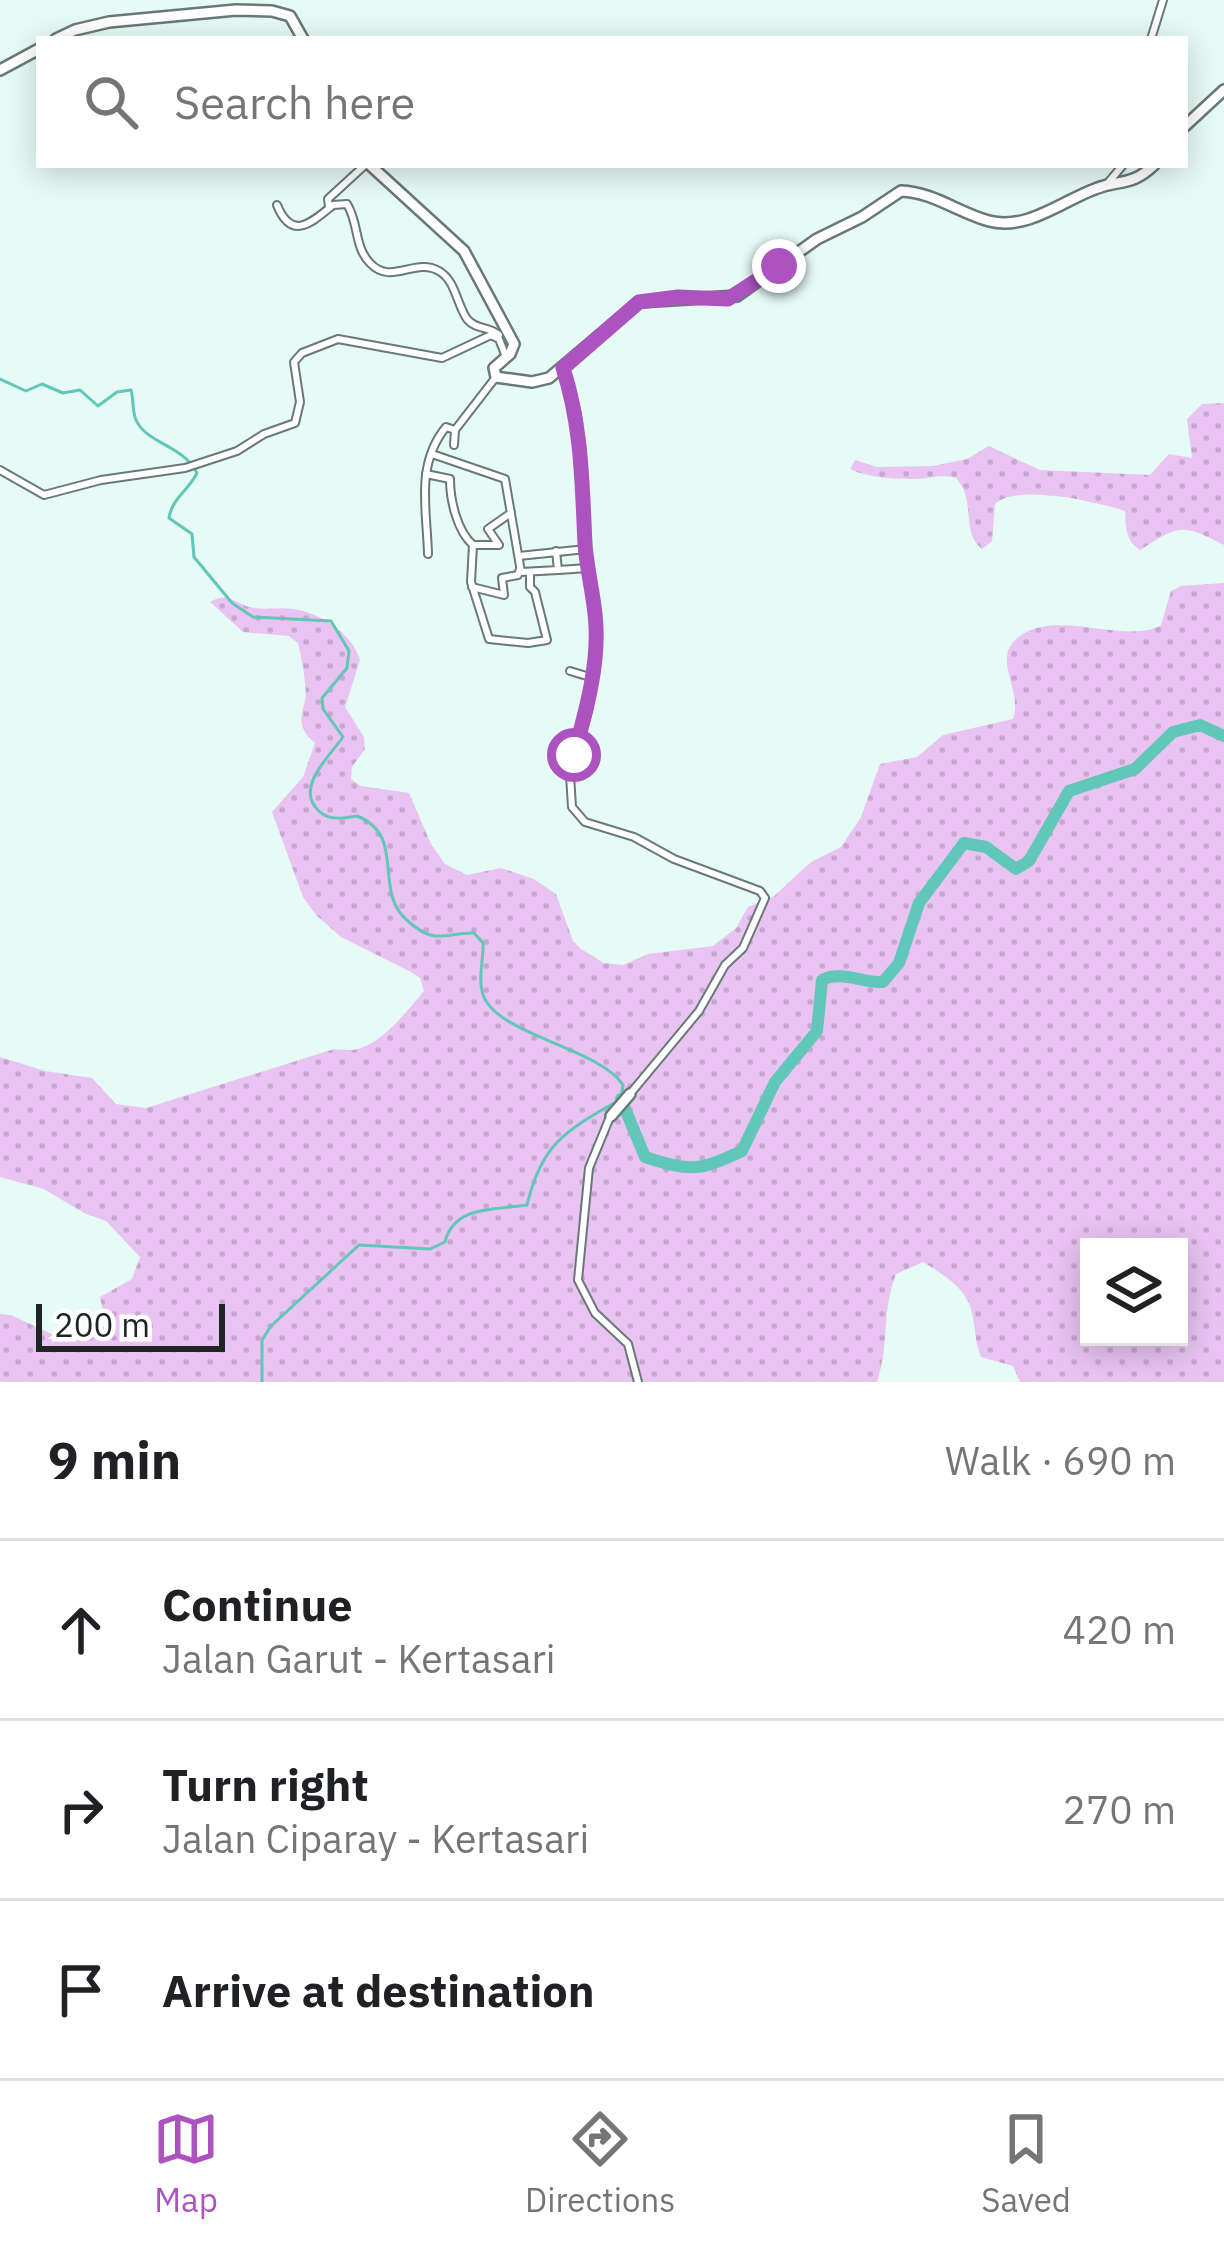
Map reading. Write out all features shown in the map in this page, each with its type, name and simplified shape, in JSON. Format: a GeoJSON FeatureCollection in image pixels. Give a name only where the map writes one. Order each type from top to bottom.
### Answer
{"type":"FeatureCollection","features":[{"type":"Feature","properties":{"kind":"main road"},"geometry":{"type":"LineString","coordinates":[[62,36],[109,22],[250,10],[290,16],[301,36]]}},
{"type":"Feature","properties":{"kind":"main road"},"geometry":{"type":"LineString","coordinates":[[0,70],[36,51]]}},
{"type":"Feature","properties":{"kind":"main road"},"geometry":{"type":"LineString","coordinates":[[1188,123],[1224,90]]}},
{"type":"Feature","properties":{"kind":"main road"},"geometry":{"type":"LineString","coordinates":[[371,168],[464,251],[512,336],[513,349],[494,368],[496,377],[537,382],[563,368],[639,302],[737,296],[817,239],[862,217],[901,190],[985,220],[1010,223],[1064,206],[1107,184],[1135,181],[1150,168]]}},
{"type":"Feature","properties":{"kind":"main road"},"geometry":{"type":"LineString","coordinates":[[611,1116],[630,1094]]}},
{"type":"Feature","properties":{"kind":"street"},"geometry":{"type":"LineString","coordinates":[[1152,36],[1163,0]]}},
{"type":"Feature","properties":{"kind":"street"},"geometry":{"type":"LineString","coordinates":[[329,207],[328,199],[364,168]]}},
{"type":"Feature","properties":{"kind":"street"},"geometry":{"type":"LineString","coordinates":[[1107,184],[1120,168]]}},
{"type":"Feature","properties":{"kind":"street"},"geometry":{"type":"LineString","coordinates":[[277,205],[285,220],[298,226],[311,224],[329,207],[347,204],[357,219],[361,252],[378,271],[388,274],[426,266],[442,272],[469,321],[497,332],[506,357]]}},
{"type":"Feature","properties":{"kind":"street"},"geometry":{"type":"LineString","coordinates":[[0,470],[37,495],[100,480],[173,471],[230,453],[295,423],[300,402],[294,362],[308,350],[347,340],[442,358],[488,335],[502,344]]}},
{"type":"Feature","properties":{"kind":"street"},"geometry":{"type":"LineString","coordinates":[[563,368],[582,451],[586,549],[596,623],[589,708],[570,776],[575,813],[585,822],[634,836],[674,859],[760,891],[765,898],[742,948],[725,965],[699,1011],[630,1094]]}},
{"type":"Feature","properties":{"kind":"street"},"geometry":{"type":"LineString","coordinates":[[454,445],[455,430],[496,377]]}},
{"type":"Feature","properties":{"kind":"street"},"geometry":{"type":"LineString","coordinates":[[428,554],[426,474],[444,429],[455,430]]}},
{"type":"Feature","properties":{"kind":"street"},"geometry":{"type":"LineString","coordinates":[[432,454],[502,477],[520,568],[518,575],[502,578],[504,595],[472,587]]}},
{"type":"Feature","properties":{"kind":"street"},"geometry":{"type":"LineString","coordinates":[[426,474],[450,479],[466,539],[473,544],[517,544]]}},
{"type":"Feature","properties":{"kind":"street"},"geometry":{"type":"LineString","coordinates":[[499,545],[488,529],[511,513]]}},
{"type":"Feature","properties":{"kind":"street"},"geometry":{"type":"LineString","coordinates":[[473,544],[472,587],[487,637],[512,643],[547,641],[530,572]]}},
{"type":"Feature","properties":{"kind":"street"},"geometry":{"type":"LineString","coordinates":[[520,556],[586,549]]}},
{"type":"Feature","properties":{"kind":"street"},"geometry":{"type":"LineString","coordinates":[[556,551],[558,570]]}},
{"type":"Feature","properties":{"kind":"street"},"geometry":{"type":"LineString","coordinates":[[520,568],[530,572],[588,568]]}},
{"type":"Feature","properties":{"kind":"street"},"geometry":{"type":"LineString","coordinates":[[570,671],[590,676]]}},
{"type":"Feature","properties":{"kind":"street"},"geometry":{"type":"LineString","coordinates":[[611,1116],[590,1168],[578,1280],[595,1313],[628,1344],[638,1382]]}},
{"type":"Feature","properties":{"kind":"shaded area"},"geometry":{"type":"Polygon","coordinates":[[[1224,403],[1224,545],[1180,530],[1140,550],[1129,537],[1125,511],[1077,499],[1021,495],[995,504],[992,541],[982,549],[972,534],[966,496],[956,478],[892,478],[850,469],[855,460],[877,467],[933,466],[967,459],[989,446],[1040,470],[1150,475],[1169,454],[1192,458],[1187,419],[1202,404],[1224,403]]]}},
{"type":"Feature","properties":{"kind":"shaded area"},"geometry":{"type":"Polygon","coordinates":[[[1224,583],[1224,1382],[1020,1382],[1013,1366],[981,1357],[964,1294],[923,1262],[896,1274],[877,1382],[0,1382],[0,1314],[56,1336],[87,1341],[106,1325],[100,1297],[132,1279],[140,1257],[106,1221],[44,1189],[0,1177],[0,1057],[45,1071],[92,1078],[116,1104],[146,1108],[331,1050],[362,1048],[392,1027],[424,991],[420,978],[411,972],[341,937],[303,897],[272,812],[303,777],[315,743],[302,724],[306,688],[298,643],[289,636],[243,632],[210,602],[228,598],[254,608],[304,611],[343,633],[360,660],[345,707],[364,737],[365,749],[352,767],[351,779],[361,786],[409,793],[445,864],[467,875],[501,868],[534,879],[556,894],[573,941],[581,949],[604,963],[623,965],[648,954],[713,946],[736,928],[748,907],[773,897],[811,862],[841,847],[861,817],[880,764],[917,757],[943,735],[1013,719],[1008,652],[1023,634],[1056,625],[1147,630],[1161,625],[1171,591],[1224,583]]]}},
{"type":"Feature","properties":{"kind":"waterway"},"geometry":{"type":"LineString","coordinates":[[0,379],[26,391],[42,384],[63,393],[80,390],[98,406],[117,392],[131,390],[141,428],[183,456],[197,473],[169,518],[192,534],[194,557],[232,603],[253,617],[331,621],[349,651],[347,668],[322,698],[323,709],[343,737],[316,773],[310,793],[313,803],[328,817],[357,816],[372,825],[386,850],[392,896],[412,925],[435,936],[474,933],[483,943],[481,985],[489,1006],[524,1030],[592,1060],[623,1085],[621,1099],[571,1130],[549,1152],[527,1205],[466,1215],[445,1242],[430,1249],[359,1245],[271,1326],[262,1340],[262,1382]]}},
{"type":"Feature","properties":{"kind":"waterway"},"geometry":{"type":"LineString","coordinates":[[621,1099],[645,1157],[695,1167],[742,1151],[775,1082],[817,1031],[822,980],[837,976],[883,982],[899,963],[919,903],[964,843],[986,847],[1016,869],[1029,861],[1069,791],[1135,769],[1173,732],[1200,725],[1224,736]]}},
{"type":"Feature","properties":{"kind":"route"},"geometry":{"type":"LineString","coordinates":[[574,755],[589,708],[596,623],[585,542],[582,451],[563,368],[639,302],[678,297],[728,299],[779,266]]}}]}
